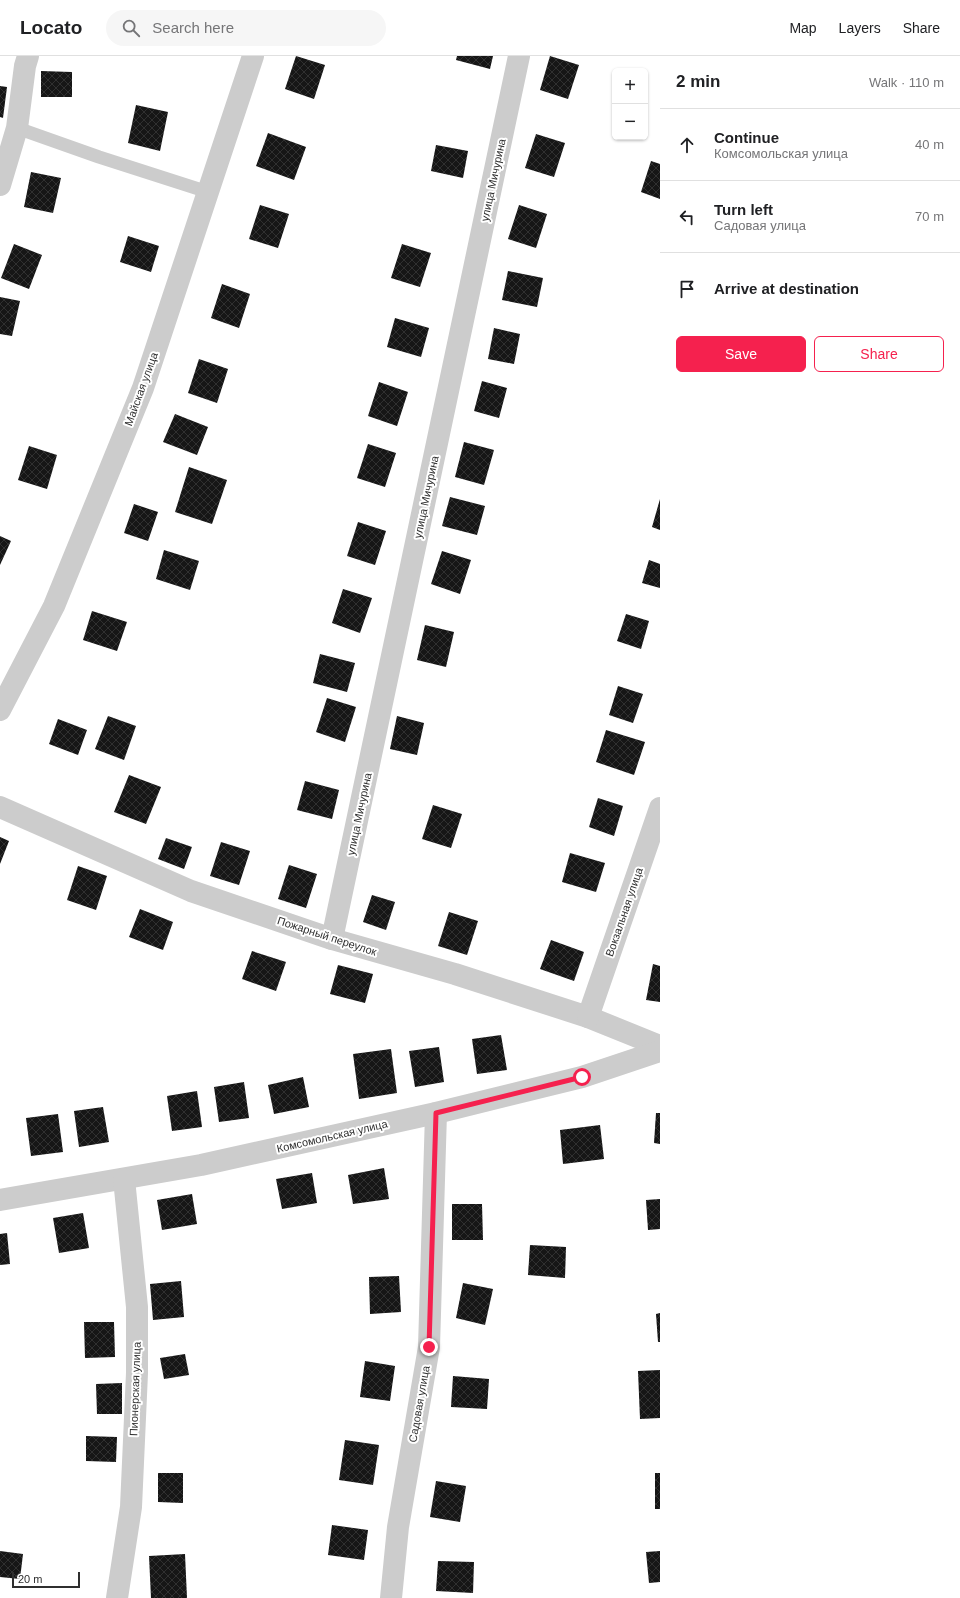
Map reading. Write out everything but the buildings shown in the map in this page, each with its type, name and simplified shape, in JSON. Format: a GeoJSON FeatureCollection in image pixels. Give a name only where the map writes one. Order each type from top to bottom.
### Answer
{"type":"FeatureCollection","features":[{"type":"Feature","properties":{"kind":"street"},"geometry":{"type":"LineString","coordinates":[[0,185],[17,128],[25,66],[28,56]]}},
{"type":"Feature","properties":{"kind":"street","name":"Майская улица"},"geometry":{"type":"LineString","coordinates":[[0,710],[54,606],[143,388],[254,56]]}},
{"type":"Feature","properties":{"kind":"street","name":"улица Мичурина"},"geometry":{"type":"LineString","coordinates":[[332,939],[519,56]]}},
{"type":"Feature","properties":{"kind":"street","name":"Пожарный переулок"},"geometry":{"type":"LineString","coordinates":[[0,807],[191,891],[332,939],[455,974],[588,1017],[660,1046]]}},
{"type":"Feature","properties":{"kind":"street","name":"Вокзальная улица"},"geometry":{"type":"LineString","coordinates":[[588,1017],[660,808]]}},
{"type":"Feature","properties":{"kind":"street","name":"Комсомольская улица"},"geometry":{"type":"LineString","coordinates":[[0,1200],[200,1165],[436,1113],[582,1077],[660,1051]]}},
{"type":"Feature","properties":{"kind":"street","name":"Садовая улица"},"geometry":{"type":"LineString","coordinates":[[391,1598],[398,1527],[429,1347],[436,1113]]}},
{"type":"Feature","properties":{"kind":"street","name":"Пионерская улица"},"geometry":{"type":"LineString","coordinates":[[117,1598],[131,1507],[137,1373],[137,1307],[124,1179]]}},
{"type":"Feature","properties":{"kind":"lane"},"geometry":{"type":"LineString","coordinates":[[17,128],[99,157],[208,192]]}},
{"type":"Feature","properties":{"kind":"route"},"geometry":{"type":"LineString","coordinates":[[429,1347],[436,1113],[582,1077]]}}]}
